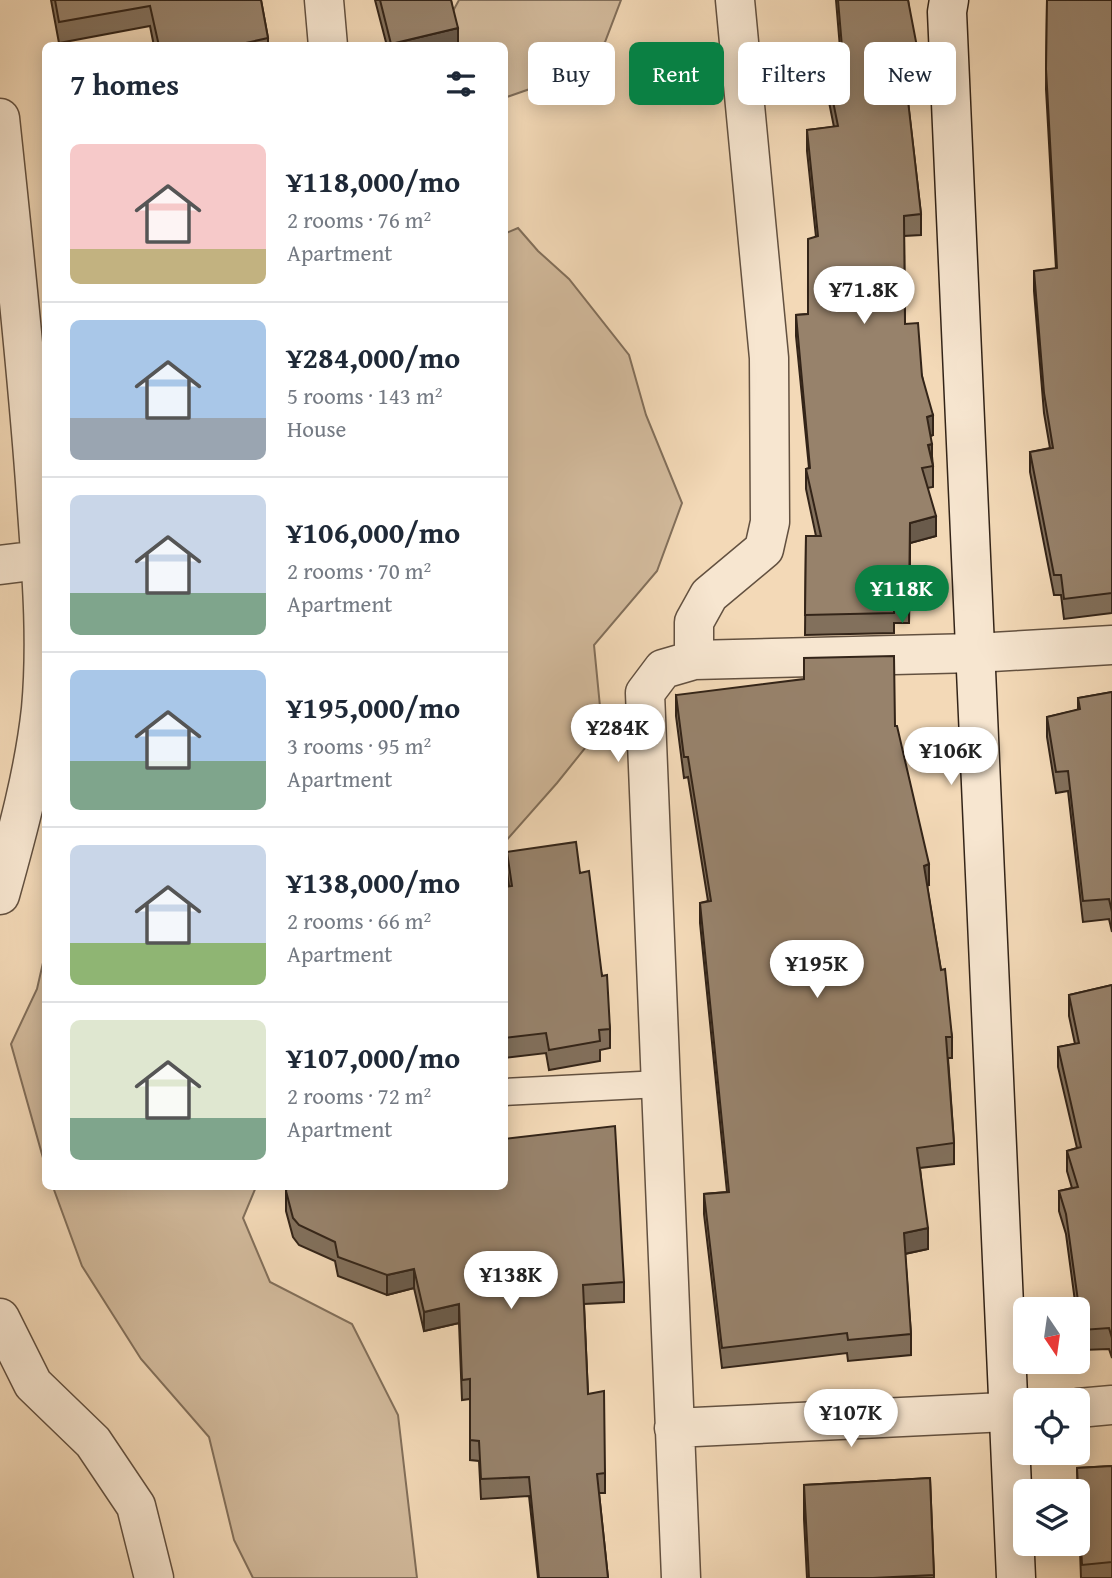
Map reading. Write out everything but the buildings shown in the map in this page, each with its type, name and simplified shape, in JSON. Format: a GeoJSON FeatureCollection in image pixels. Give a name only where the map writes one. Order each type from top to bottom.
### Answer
{"type":"FeatureCollection","features":[{"type":"Feature","properties":{"kind":"street"},"geometry":{"type":"LineString","coordinates":[[324,0],[328,42]]}},
{"type":"Feature","properties":{"kind":"street"},"geometry":{"type":"LineString","coordinates":[[694,660],[694,622],[709,595],[764,549],[770,522],[769,358],[735,0]]}},
{"type":"Feature","properties":{"kind":"street"},"geometry":{"type":"LineString","coordinates":[[949,0],[947,12],[975,653],[1016,1388]]}},
{"type":"Feature","properties":{"kind":"street"},"geometry":{"type":"LineString","coordinates":[[0,118],[23,334],[42,596]]}},
{"type":"Feature","properties":{"kind":"street"},"geometry":{"type":"LineString","coordinates":[[0,565],[40,560]]}},
{"type":"Feature","properties":{"kind":"street"},"geometry":{"type":"LineString","coordinates":[[681,1578],[645,693],[663,669],[694,660],[975,653],[1112,645]]}},
{"type":"Feature","properties":{"kind":"street"},"geometry":{"type":"LineString","coordinates":[[0,895],[26,802],[42,686]]}},
{"type":"Feature","properties":{"kind":"street"},"geometry":{"type":"LineString","coordinates":[[0,1318],[33,1384],[93,1442],[136,1506],[154,1578]]}},
{"type":"Feature","properties":{"kind":"street"},"geometry":{"type":"LineString","coordinates":[[1090,1407],[1112,1405]]}},
{"type":"Feature","properties":{"kind":"street"},"geometry":{"type":"LineString","coordinates":[[674,1428],[1013,1412]]}},
{"type":"Feature","properties":{"kind":"street"},"geometry":{"type":"LineString","coordinates":[[1016,1578],[1017,1465]]}},
{"type":"Feature","properties":{"kind":"lane"},"geometry":{"type":"LineString","coordinates":[[508,1092],[660,1084]]}},
{"type":"Feature","properties":{"kind":"shaded area"},"geometry":{"type":"Polygon","coordinates":[[[459,0],[621,0],[605,42],[528,42],[528,90],[508,97],[508,42],[449,42],[453,11],[459,0]]]}},
{"type":"Feature","properties":{"kind":"shaded area"},"geometry":{"type":"Polygon","coordinates":[[[518,228],[538,251],[569,279],[629,355],[646,415],[682,503],[657,571],[594,645],[602,727],[508,838],[508,232],[518,228]]]}},
{"type":"Feature","properties":{"kind":"shaded area"},"geometry":{"type":"Polygon","coordinates":[[[42,967],[42,1154],[11,1044],[37,989],[42,967]]]}},
{"type":"Feature","properties":{"kind":"shaded area"},"geometry":{"type":"Polygon","coordinates":[[[54,1190],[255,1190],[243,1218],[270,1282],[352,1324],[398,1415],[417,1578],[253,1578],[234,1540],[209,1437],[141,1359],[82,1266],[54,1190]]]}}]}
